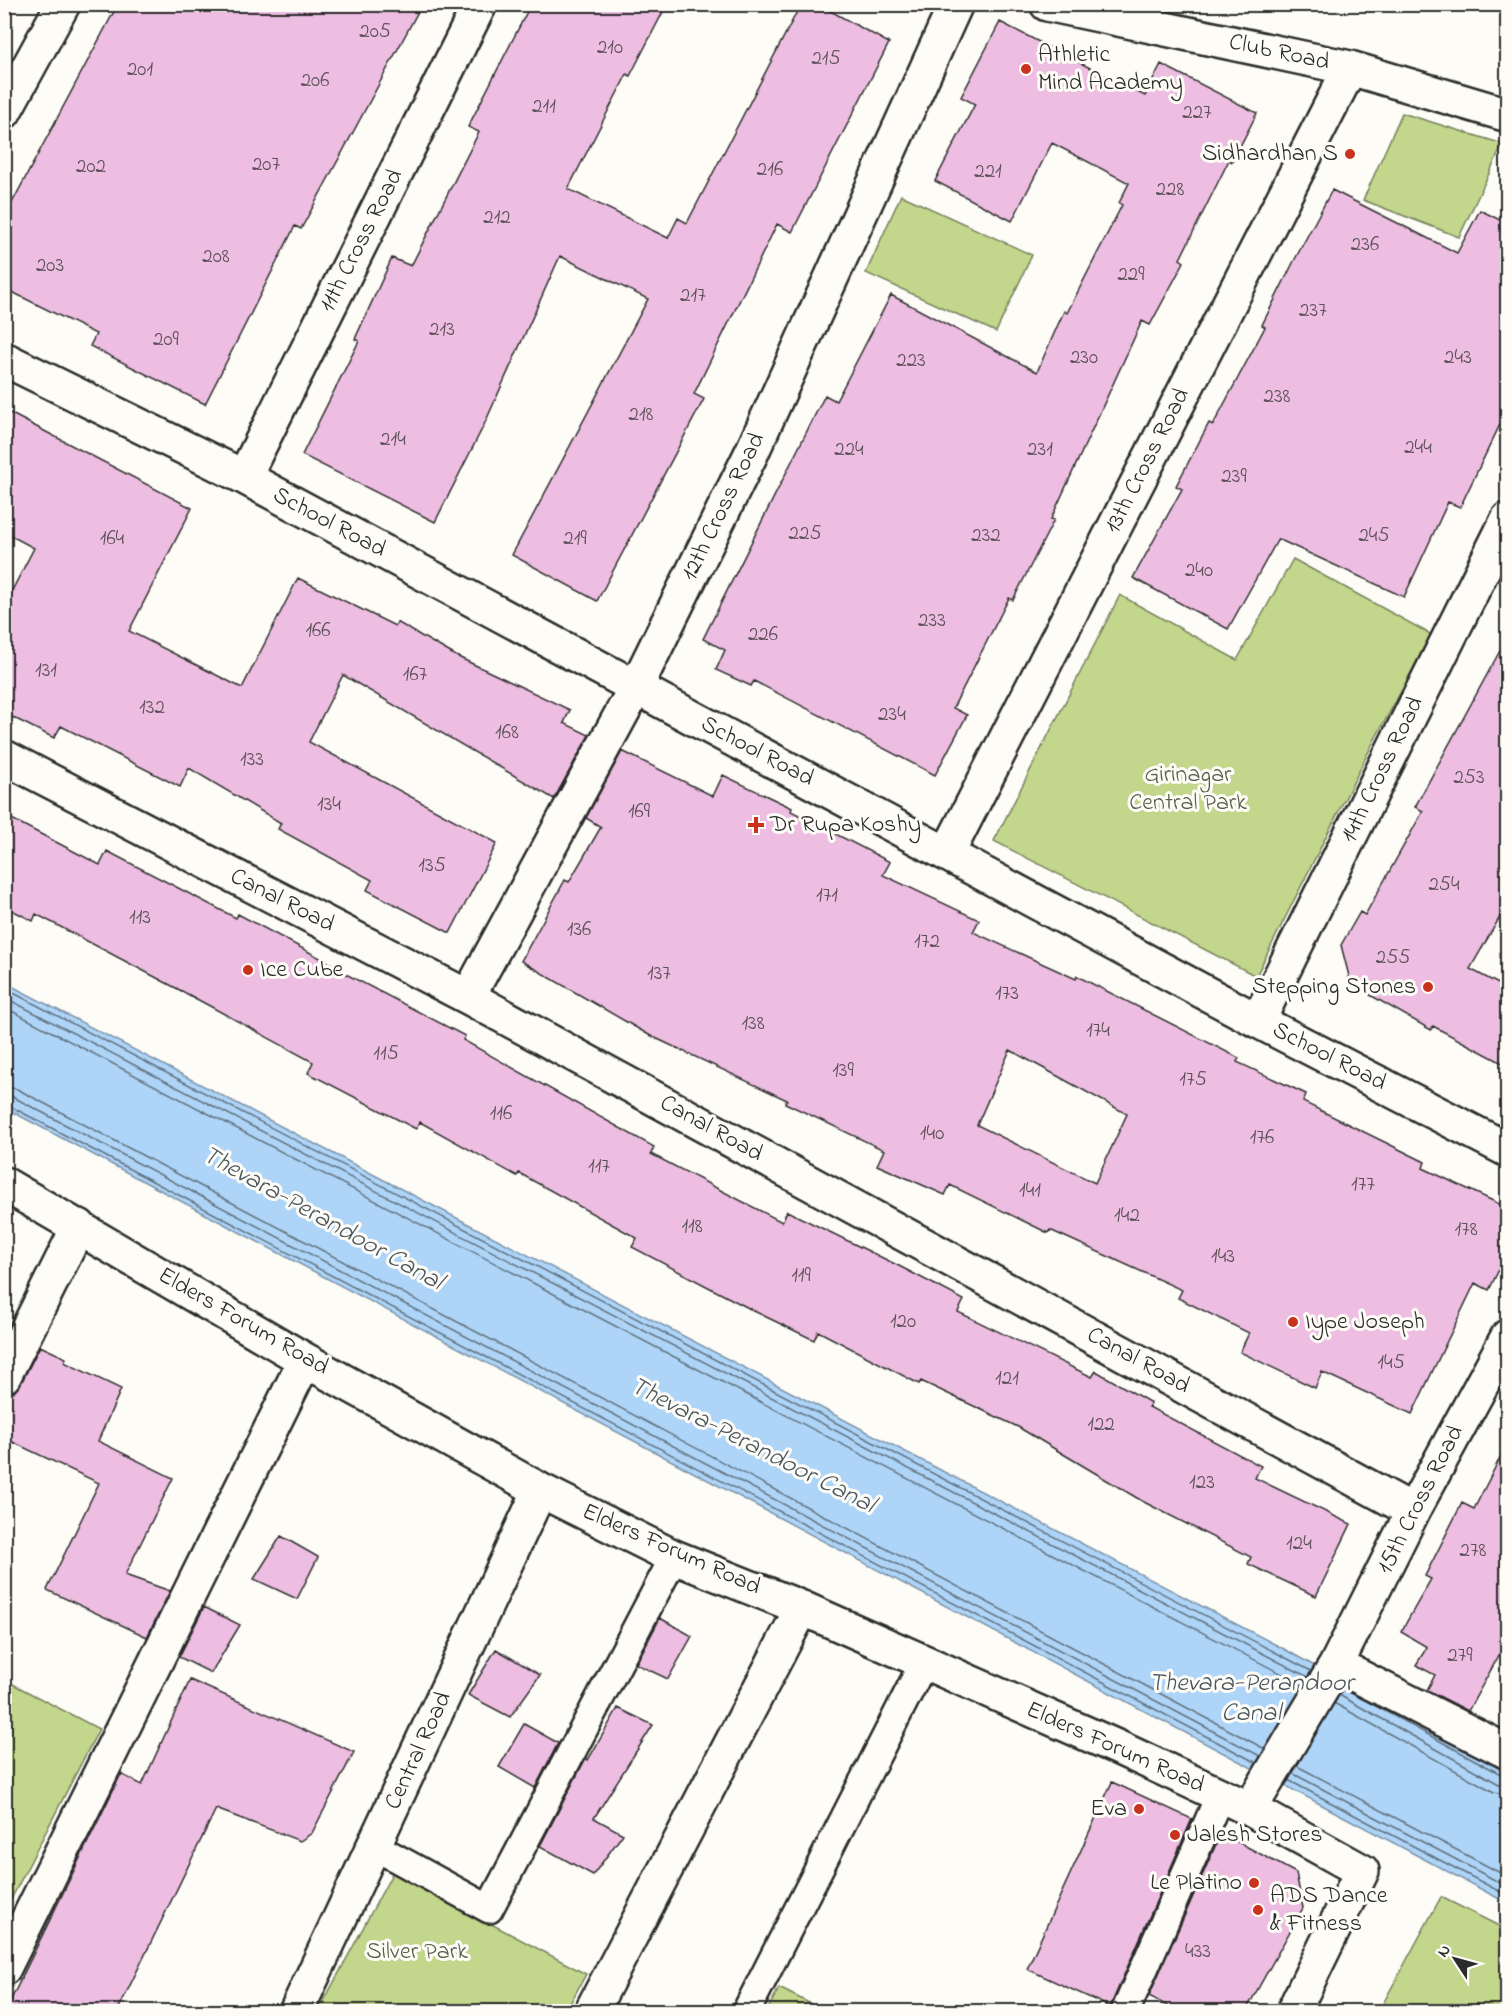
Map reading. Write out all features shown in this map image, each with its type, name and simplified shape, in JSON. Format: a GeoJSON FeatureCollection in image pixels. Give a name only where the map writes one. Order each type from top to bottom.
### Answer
{"type":"FeatureCollection","features":[{"type":"Feature","properties":{"kind":"street"},"geometry":{"type":"LineString","coordinates":[[4,112],[63,4]]}},
{"type":"Feature","properties":{"kind":"street","name":"11th Cross Road"},"geometry":{"type":"LineString","coordinates":[[244,477],[480,4]]}},
{"type":"Feature","properties":{"kind":"street","name":"12th Cross Road"},"geometry":{"type":"LineString","coordinates":[[468,997],[636,687],[752,452],[956,4]]}},
{"type":"Feature","properties":{"kind":"street","name":"Club Road"},"geometry":{"type":"LineString","coordinates":[[1047,4],[1350,68],[1508,115]]}},
{"type":"Feature","properties":{"kind":"street","name":"13th Cross Road"},"geometry":{"type":"LineString","coordinates":[[947,854],[1350,68]]}},
{"type":"Feature","properties":{"kind":"street","name":"School Road"},"geometry":{"type":"LineString","coordinates":[[4,359],[244,477],[1258,1021],[1508,1150]]}},
{"type":"Feature","properties":{"kind":"street","name":"14th Cross Road"},"geometry":{"type":"LineString","coordinates":[[1258,1021],[1508,519]]}},
{"type":"Feature","properties":{"kind":"street","name":"Canal Road"},"geometry":{"type":"LineString","coordinates":[[4,757],[468,997],[1413,1511]]}},
{"type":"Feature","properties":{"kind":"street","name":"Elders Forum Road"},"geometry":{"type":"LineString","coordinates":[[4,1184],[305,1360],[540,1490],[674,1557],[802,1608],[1220,1795],[1362,1870],[1293,2012]]}},
{"type":"Feature","properties":{"kind":"street"},"geometry":{"type":"LineString","coordinates":[[4,1376],[79,1226]]}},
{"type":"Feature","properties":{"kind":"street","name":"15th Cross Road"},"geometry":{"type":"LineString","coordinates":[[1250,1809],[1336,1665],[1413,1511],[1508,1336]]}},
{"type":"Feature","properties":{"kind":"street"},"geometry":{"type":"LineString","coordinates":[[4,1968],[305,1360]]}},
{"type":"Feature","properties":{"kind":"street","name":"Central Road"},"geometry":{"type":"LineString","coordinates":[[296,2012],[540,1490]]}},
{"type":"Feature","properties":{"kind":"street"},"geometry":{"type":"LineString","coordinates":[[591,2012],[802,1608]]}},
{"type":"Feature","properties":{"kind":"street"},"geometry":{"type":"LineString","coordinates":[[1336,1665],[1508,1752]]}},
{"type":"Feature","properties":{"kind":"lane"},"geometry":{"type":"LineString","coordinates":[[374,1846],[489,1909],[674,1557]]}},
{"type":"Feature","properties":{"kind":"lane"},"geometry":{"type":"LineString","coordinates":[[746,2012],[924,1662]]}},
{"type":"Feature","properties":{"kind":"lane"},"geometry":{"type":"LineString","coordinates":[[1125,2012],[1220,1795]]}},
{"type":"Feature","properties":{"kind":"green space"},"geometry":{"type":"Polygon","coordinates":[[[1402,113],[1503,144],[1459,237],[1363,200],[1402,113]]]}},
{"type":"Feature","properties":{"kind":"green space"},"geometry":{"type":"Polygon","coordinates":[[[901,195],[1032,255],[996,332],[866,273],[901,195]]]}},
{"type":"Feature","properties":{"kind":"green space","name":"Girinagar Central Park"},"geometry":{"type":"Polygon","coordinates":[[[1293,559],[1432,635],[1376,737],[1256,976],[994,841],[1120,595],[1237,660],[1293,559]]]}},
{"type":"Feature","properties":{"kind":"green space"},"geometry":{"type":"Polygon","coordinates":[[[5,1680],[99,1729],[5,1911],[5,1680]]]}},
{"type":"Feature","properties":{"kind":"green space","name":"Silver Park"},"geometry":{"type":"Polygon","coordinates":[[[393,1872],[586,1974],[566,2011],[318,2012],[393,1872]]]}},
{"type":"Feature","properties":{"kind":"green space"},"geometry":{"type":"Polygon","coordinates":[[[1441,1897],[1507,1930],[1507,2011],[1379,2011],[1441,1897]]]}},
{"type":"Feature","properties":{"kind":"green space"},"geometry":{"type":"Polygon","coordinates":[[[779,1988],[825,2011],[767,2011],[779,1988]]]}},
{"type":"Feature","properties":{"kind":"water","name":"Thevara-Perandoor Canal"},"geometry":{"type":"Polygon","coordinates":[[[4,982],[1284,1649],[1507,1773],[1507,1903],[5,1108],[4,982]]]}},
{"type":"Feature","properties":{"kind":"building"},"geometry":{"type":"Polygon","coordinates":[[[118,4],[422,4],[301,229],[295,226],[205,404],[90,346],[96,334],[4,288],[4,218],[118,4]]]}},
{"type":"Feature","properties":{"kind":"building"},"geometry":{"type":"Polygon","coordinates":[[[531,4],[667,4],[630,76],[627,74],[568,189],[668,238],[678,218],[687,223],[801,4],[818,4],[889,43],[792,232],[777,224],[694,394],[704,399],[597,601],[512,555],[648,299],[560,256],[484,425],[435,522],[302,455],[359,341],[355,339],[392,258],[411,266],[479,132],[468,127],[531,4]]]}},
{"type":"Feature","properties":{"kind":"building"},"geometry":{"type":"Polygon","coordinates":[[[1000,22],[1145,96],[1161,64],[1257,113],[1232,162],[1229,160],[1180,259],[1184,262],[1150,325],[1142,321],[1051,519],[1054,520],[1013,600],[1009,598],[953,708],[967,715],[935,775],[754,681],[751,686],[716,670],[725,650],[703,639],[825,395],[836,401],[891,295],[1037,372],[1064,311],[1067,313],[1122,205],[1119,203],[1129,183],[1052,143],[1012,221],[935,181],[975,104],[961,97],[1000,22]]]}},
{"type":"Feature","properties":{"kind":"building"},"geometry":{"type":"Polygon","coordinates":[[[1332,190],[1457,253],[1480,210],[1508,224],[1508,408],[1460,507],[1448,502],[1404,597],[1278,539],[1228,629],[1133,578],[1182,489],[1176,486],[1209,423],[1213,425],[1265,327],[1262,325],[1332,190]]]}},
{"type":"Feature","properties":{"kind":"building"},"geometry":{"type":"Polygon","coordinates":[[[4,410],[192,508],[129,631],[242,688],[298,578],[395,626],[397,622],[456,656],[570,710],[564,723],[589,735],[554,799],[343,675],[309,742],[497,843],[450,933],[367,890],[372,880],[278,829],[281,823],[189,768],[180,787],[61,726],[54,738],[4,713],[4,606],[34,548],[4,532],[4,410]]]}},
{"type":"Feature","properties":{"kind":"building"},"geometry":{"type":"Polygon","coordinates":[[[1508,636],[1508,903],[1470,969],[1508,989],[1508,1066],[1433,1026],[1431,1030],[1351,984],[1341,945],[1360,912],[1365,915],[1423,811],[1415,807],[1508,636]]]}},
{"type":"Feature","properties":{"kind":"building"},"geometry":{"type":"Polygon","coordinates":[[[622,751],[713,796],[723,775],[792,808],[791,811],[890,862],[883,875],[979,920],[973,932],[1076,979],[1077,976],[1239,1058],[1237,1062],[1306,1094],[1303,1102],[1425,1162],[1423,1168],[1508,1208],[1508,1251],[1489,1290],[1475,1283],[1412,1414],[1322,1372],[1315,1388],[1240,1352],[1249,1333],[1178,1298],[1182,1290],[1050,1230],[1048,1233],[950,1185],[945,1195],[877,1165],[884,1150],[785,1103],[787,1100],[649,1035],[521,961],[565,880],[569,882],[601,827],[586,818],[622,751]],[[1010,1050],[977,1125],[1095,1183],[1127,1114],[1010,1050]]]}},
{"type":"Feature","properties":{"kind":"building"},"geometry":{"type":"Polygon","coordinates":[[[4,815],[100,865],[107,851],[236,918],[238,914],[339,968],[338,970],[465,1036],[463,1040],[654,1147],[651,1154],[782,1222],[787,1211],[899,1266],[964,1300],[958,1312],[1092,1377],[1096,1371],[1151,1403],[1149,1407],[1261,1466],[1255,1478],[1351,1524],[1316,1596],[1248,1564],[1251,1557],[1142,1501],[1018,1427],[921,1381],[919,1384],[818,1331],[814,1340],[758,1313],[632,1247],[637,1238],[519,1173],[517,1176],[420,1122],[416,1129],[308,1073],[313,1062],[193,997],[36,914],[33,921],[4,906],[4,815]]]}},
{"type":"Feature","properties":{"kind":"building"},"geometry":{"type":"Polygon","coordinates":[[[40,1346],[66,1358],[64,1362],[121,1389],[98,1441],[173,1478],[125,1575],[170,1591],[147,1637],[47,1590],[99,1483],[4,1438],[4,1395],[14,1392],[20,1385],[40,1346]]]}},
{"type":"Feature","properties":{"kind":"building"},"geometry":{"type":"Polygon","coordinates":[[[1508,1442],[1508,1639],[1468,1711],[1427,1690],[1435,1675],[1416,1665],[1427,1647],[1401,1632],[1431,1579],[1425,1576],[1462,1503],[1474,1509],[1508,1442]]]}},
{"type":"Feature","properties":{"kind":"building"},"geometry":{"type":"Polygon","coordinates":[[[281,1536],[318,1557],[297,1599],[254,1579],[281,1536]]]}},
{"type":"Feature","properties":{"kind":"building"},"geometry":{"type":"Polygon","coordinates":[[[204,1607],[240,1625],[211,1673],[179,1657],[204,1607]]]}},
{"type":"Feature","properties":{"kind":"building"},"geometry":{"type":"Polygon","coordinates":[[[660,1618],[692,1636],[668,1679],[636,1664],[660,1618]]]}},
{"type":"Feature","properties":{"kind":"building"},"geometry":{"type":"Polygon","coordinates":[[[496,1649],[540,1675],[510,1717],[468,1695],[496,1649]]]}},
{"type":"Feature","properties":{"kind":"building"},"geometry":{"type":"Polygon","coordinates":[[[190,1680],[354,1752],[312,1833],[300,1841],[216,1809],[117,2012],[5,2012],[121,1774],[142,1785],[190,1680]]]}},
{"type":"Feature","properties":{"kind":"building"},"geometry":{"type":"Polygon","coordinates":[[[618,1708],[653,1725],[594,1818],[623,1834],[593,1875],[540,1846],[586,1758],[588,1760],[618,1708]]]}},
{"type":"Feature","properties":{"kind":"building"},"geometry":{"type":"Polygon","coordinates":[[[524,1724],[558,1743],[535,1788],[499,1767],[524,1724]]]}},
{"type":"Feature","properties":{"kind":"building"},"geometry":{"type":"Polygon","coordinates":[[[1112,1782],[1192,1819],[1110,2007],[1027,1969],[1112,1782]]]}},
{"type":"Feature","properties":{"kind":"building"},"geometry":{"type":"Polygon","coordinates":[[[1221,1833],[1296,1873],[1303,1908],[1245,2012],[1178,2012],[1149,1996],[1221,1833]]]}},
{"type":"Feature","properties":{"kind":"place","name":"Athletic Mind Academy"},"geometry":{"type":"Point","coordinates":[1026,69]}},
{"type":"Feature","properties":{"kind":"place","name":"Sidhardhan S"},"geometry":{"type":"Point","coordinates":[1350,154]}},
{"type":"Feature","properties":{"kind":"place","name":"Dr Rupa Koshy"},"geometry":{"type":"Point","coordinates":[756,825]}},
{"type":"Feature","properties":{"kind":"place","name":"Ice Cube"},"geometry":{"type":"Point","coordinates":[248,970]}},
{"type":"Feature","properties":{"kind":"place","name":"Stepping Stones"},"geometry":{"type":"Point","coordinates":[1428,987]}},
{"type":"Feature","properties":{"kind":"place","name":"Iype Joseph"},"geometry":{"type":"Point","coordinates":[1293,1322]}},
{"type":"Feature","properties":{"kind":"place","name":"Eva"},"geometry":{"type":"Point","coordinates":[1139,1809]}},
{"type":"Feature","properties":{"kind":"place","name":"Jalesh Stores"},"geometry":{"type":"Point","coordinates":[1175,1835]}},
{"type":"Feature","properties":{"kind":"place","name":"Le Platino"},"geometry":{"type":"Point","coordinates":[1254,1883]}},
{"type":"Feature","properties":{"kind":"place","name":"ADS Dance & Fitness"},"geometry":{"type":"Point","coordinates":[1258,1910]}}]}
